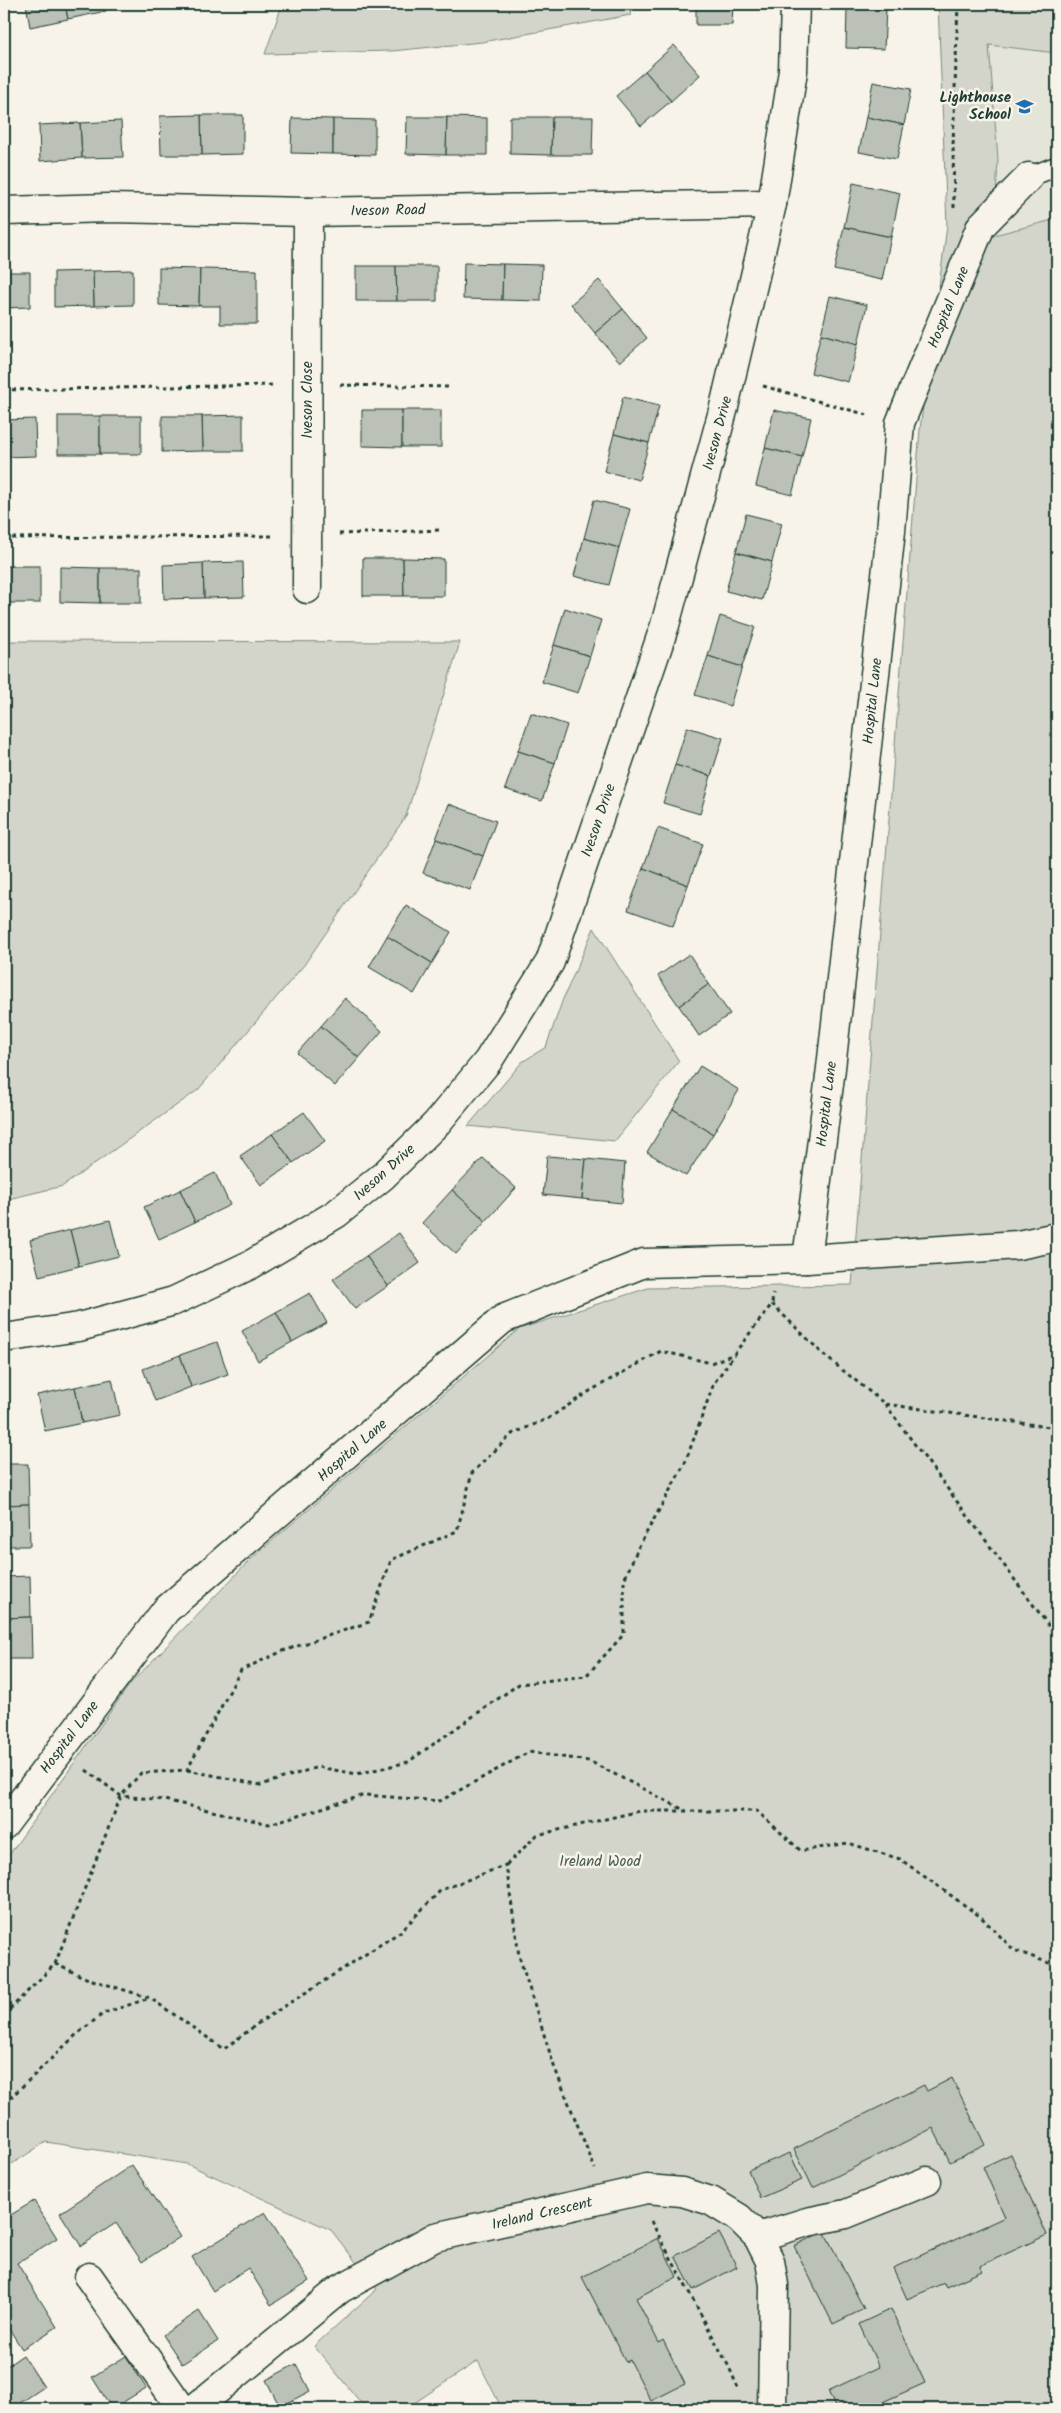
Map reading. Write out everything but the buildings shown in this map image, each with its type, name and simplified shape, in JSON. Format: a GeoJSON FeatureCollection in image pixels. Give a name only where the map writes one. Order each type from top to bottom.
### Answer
{"type":"FeatureCollection","features":[{"type":"Feature","properties":{"kind":"street","name":"Iveson Drive"},"geometry":{"type":"LineString","coordinates":[[4,1338],[79,1327],[174,1301],[252,1264],[336,1214],[383,1176],[436,1124],[488,1061],[550,962],[665,625],[731,377],[772,204],[794,71],[795,4]]}},
{"type":"Feature","properties":{"kind":"street","name":"Hospital Lane"},"geometry":{"type":"LineString","coordinates":[[807,1259],[891,531],[900,423],[981,226],[1029,176]]}},
{"type":"Feature","properties":{"kind":"street","name":"Iveson Road"},"geometry":{"type":"LineString","coordinates":[[4,211],[109,208],[308,212],[772,204]]}},
{"type":"Feature","properties":{"kind":"street","name":"Iveson Close"},"geometry":{"type":"LineString","coordinates":[[308,212],[308,589]]}},
{"type":"Feature","properties":{"kind":"street","name":"Hospital Lane"},"geometry":{"type":"LineString","coordinates":[[4,1826],[166,1610],[503,1319],[644,1263],[807,1259],[1018,1245],[1057,1237]]}},
{"type":"Feature","properties":{"kind":"street"},"geometry":{"type":"LineString","coordinates":[[758,2237],[807,2222],[846,2214],[927,2181]]}},
{"type":"Feature","properties":{"kind":"street","name":"Ireland Crescent"},"geometry":{"type":"LineString","coordinates":[[194,2409],[340,2289],[435,2237],[647,2189],[682,2192],[711,2201],[739,2218],[758,2237],[770,2261],[774,2285],[772,2409]]}},
{"type":"Feature","properties":{"kind":"street"},"geometry":{"type":"LineString","coordinates":[[88,2277],[182,2409]]}},
{"type":"Feature","properties":{"kind":"lane"},"geometry":{"type":"LineString","coordinates":[[1029,176],[1057,166]]}},
{"type":"Feature","properties":{"kind":"path"},"geometry":{"type":"LineString","coordinates":[[954,214],[953,145],[958,4]]}},
{"type":"Feature","properties":{"kind":"path"},"geometry":{"type":"LineString","coordinates":[[731,377],[900,423]]}},
{"type":"Feature","properties":{"kind":"path"},"geometry":{"type":"LineString","coordinates":[[4,390],[307,385],[450,387]]}},
{"type":"Feature","properties":{"kind":"path"},"geometry":{"type":"LineString","coordinates":[[4,538],[308,535],[442,530]]}},
{"type":"Feature","properties":{"kind":"path"},"geometry":{"type":"LineString","coordinates":[[4,2015],[55,1964],[121,1796],[141,1774],[186,1770],[261,1785],[318,1768],[357,1774],[408,1762],[519,1684],[586,1676],[624,1634],[624,1580],[638,1548],[685,1463],[714,1383],[772,1304],[774,1260]]}},
{"type":"Feature","properties":{"kind":"path"},"geometry":{"type":"LineString","coordinates":[[772,1304],[825,1356],[885,1404],[1057,1637]]}},
{"type":"Feature","properties":{"kind":"path"},"geometry":{"type":"LineString","coordinates":[[186,1770],[241,1670],[283,1651],[369,1622],[392,1560],[457,1531],[472,1472],[512,1434],[549,1418],[590,1390],[661,1351],[711,1363],[734,1354]]}},
{"type":"Feature","properties":{"kind":"path"},"geometry":{"type":"LineString","coordinates":[[885,1404],[1057,1428]]}},
{"type":"Feature","properties":{"kind":"path"},"geometry":{"type":"LineString","coordinates":[[58,1752],[106,1783],[121,1796],[164,1800],[269,1824],[365,1795],[440,1801],[529,1752],[589,1761],[686,1811]]}},
{"type":"Feature","properties":{"kind":"path"},"geometry":{"type":"LineString","coordinates":[[55,1964],[86,1978],[150,1998],[224,2049],[268,2016],[400,1932],[441,1890],[506,1864],[537,1835],[640,1811],[757,1811],[801,1851],[848,1843],[900,1859],[981,1917],[1014,1950],[1057,1966]]}},
{"type":"Feature","properties":{"kind":"path"},"geometry":{"type":"LineString","coordinates":[[506,1864],[519,1956],[554,2066],[607,2198]]}},
{"type":"Feature","properties":{"kind":"path"},"geometry":{"type":"LineString","coordinates":[[4,2104],[77,2034],[104,2012],[150,1998]]}},
{"type":"Feature","properties":{"kind":"path"},"geometry":{"type":"LineString","coordinates":[[635,2192],[729,2366],[740,2392]]}},
{"type":"Feature","properties":{"kind":"shaded area","name":"Lighthouse School"},"geometry":{"type":"Polygon","coordinates":[[[989,44],[1057,53],[1057,219],[994,235],[998,159],[989,44]]]}},
{"type":"Feature","properties":{"kind":"green space"},"geometry":{"type":"Polygon","coordinates":[[[285,4],[630,4],[631,15],[482,42],[392,51],[265,54],[281,8],[285,4]]]}},
{"type":"Feature","properties":{"kind":"green space","name":"Ireland Wood"},"geometry":{"type":"Polygon","coordinates":[[[938,4],[1057,4],[1057,53],[989,45],[998,159],[994,235],[1057,219],[1057,2409],[502,2409],[478,2361],[405,2409],[366,2409],[314,2346],[377,2289],[331,2230],[187,2164],[46,2142],[4,2169],[4,1862],[130,1684],[251,1559],[519,1329],[648,1288],[852,1285],[920,429],[947,226],[938,4]]]}},
{"type":"Feature","properties":{"kind":"green space"},"geometry":{"type":"Polygon","coordinates":[[[4,641],[460,642],[406,816],[304,965],[198,1090],[63,1186],[4,1200],[4,641]]]}},
{"type":"Feature","properties":{"kind":"green space"},"geometry":{"type":"Polygon","coordinates":[[[594,928],[679,1061],[615,1141],[468,1126],[522,1062],[546,1047],[563,999],[594,928]]]}},
{"type":"Feature","properties":{"kind":"place","name":"Lighthouse School"},"geometry":{"type":"Point","coordinates":[1025,106]}}]}
